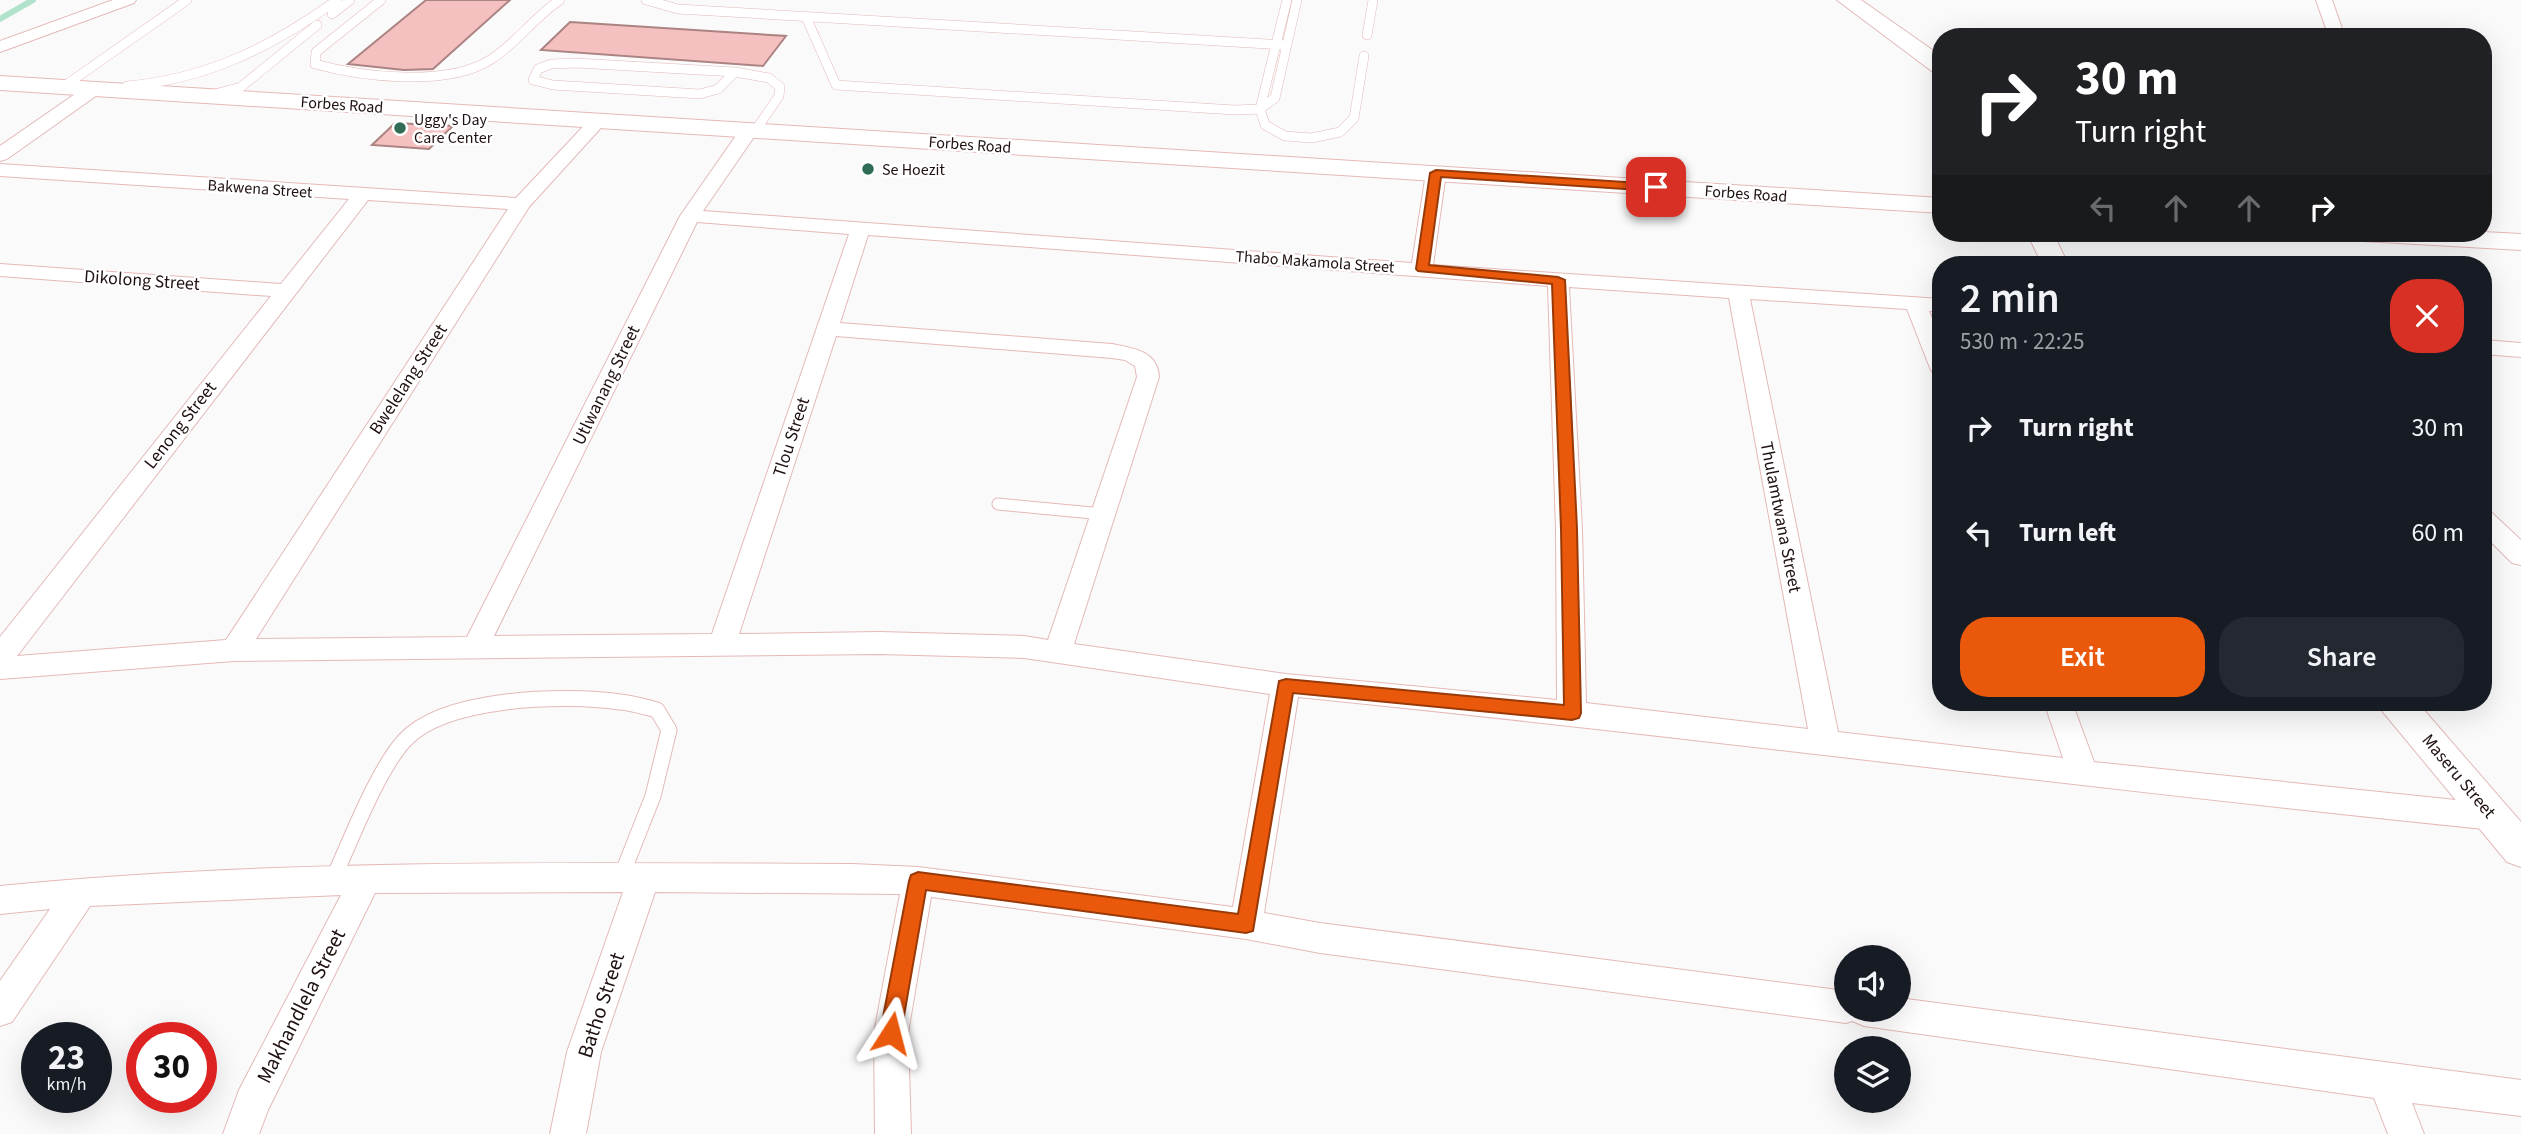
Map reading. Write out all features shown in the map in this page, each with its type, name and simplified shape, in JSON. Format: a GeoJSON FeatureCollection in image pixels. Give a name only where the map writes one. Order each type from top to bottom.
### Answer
{"type":"FeatureCollection","features":[{"type":"Feature","properties":{"kind":"street"},"geometry":{"type":"LineString","coordinates":[[0,47],[128,0]]}},
{"type":"Feature","properties":{"kind":"street"},"geometry":{"type":"LineString","coordinates":[[1847,0],[1932,61]]}},
{"type":"Feature","properties":{"kind":"street"},"geometry":{"type":"LineString","coordinates":[[2324,0],[2334,28]]}},
{"type":"Feature","properties":{"kind":"street","name":"Forbes Road"},"geometry":{"type":"LineString","coordinates":[[0,83],[1932,205]]}},
{"type":"Feature","properties":{"kind":"street"},"geometry":{"type":"LineString","coordinates":[[0,155],[78,88]]}},
{"type":"Feature","properties":{"kind":"street","name":"Bwelelang Street"},"geometry":{"type":"LineString","coordinates":[[234,650],[521,204],[599,120]]}},
{"type":"Feature","properties":{"kind":"street","name":"Utlwanang Street"},"geometry":{"type":"LineString","coordinates":[[476,646],[690,216],[752,131]]}},
{"type":"Feature","properties":{"kind":"street","name":"Bakwena Street"},"geometry":{"type":"LineString","coordinates":[[0,170],[521,204]]}},
{"type":"Feature","properties":{"kind":"street"},"geometry":{"type":"LineString","coordinates":[[1423,269],[1436,173]]}},
{"type":"Feature","properties":{"kind":"street","name":"Lenong Street"},"geometry":{"type":"LineString","coordinates":[[0,657],[362,195]]}},
{"type":"Feature","properties":{"kind":"street","name":"Thabo Makamola Street"},"geometry":{"type":"LineString","coordinates":[[690,216],[1932,305]]}},
{"type":"Feature","properties":{"kind":"street","name":"Tlou Street"},"geometry":{"type":"LineString","coordinates":[[722,645],[860,230]]}},
{"type":"Feature","properties":{"kind":"street"},"geometry":{"type":"LineString","coordinates":[[2492,240],[2521,242]]}},
{"type":"Feature","properties":{"kind":"street","name":"Dikolong Street"},"geometry":{"type":"LineString","coordinates":[[0,270],[285,291]]}},
{"type":"Feature","properties":{"kind":"street"},"geometry":{"type":"LineString","coordinates":[[1558,280],[1569,529],[1572,713]]}},
{"type":"Feature","properties":{"kind":"street","name":"Thulamtwana Street"},"geometry":{"type":"LineString","coordinates":[[1738,290],[1825,743]]}},
{"type":"Feature","properties":{"kind":"street"},"geometry":{"type":"LineString","coordinates":[[1916,304],[1932,345]]}},
{"type":"Feature","properties":{"kind":"street"},"geometry":{"type":"LineString","coordinates":[[827,329],[1112,351],[1134,355],[1144,360],[1149,369],[1148,377],[1058,651]]}},
{"type":"Feature","properties":{"kind":"street"},"geometry":{"type":"LineString","coordinates":[[2492,528],[2521,556]]}},
{"type":"Feature","properties":{"kind":"street"},"geometry":{"type":"LineString","coordinates":[[0,668],[234,650],[894,643],[1024,647],[1286,685],[1572,713],[2245,793],[2494,817]]}},
{"type":"Feature","properties":{"kind":"street"},"geometry":{"type":"LineString","coordinates":[[1246,924],[1286,685]]}},
{"type":"Feature","properties":{"kind":"street"},"geometry":{"type":"LineString","coordinates":[[2061,711],[2083,773]]}},
{"type":"Feature","properties":{"kind":"street","name":"Maseru Street"},"geometry":{"type":"LineString","coordinates":[[2404,711],[2521,850]]}},
{"type":"Feature","properties":{"kind":"street"},"geometry":{"type":"LineString","coordinates":[[0,900],[81,892],[421,877],[918,881],[1246,924],[1320,938],[1834,1005]]}},
{"type":"Feature","properties":{"kind":"street","name":"Batho Street"},"geometry":{"type":"LineString","coordinates":[[568,1134],[569,1117],[584,1052],[632,879]]}},
{"type":"Feature","properties":{"kind":"street","name":"Makhandlela Street"},"geometry":{"type":"LineString","coordinates":[[240,1134],[252,1103],[365,880]]}},
{"type":"Feature","properties":{"kind":"street"},"geometry":{"type":"LineString","coordinates":[[893,1134],[891,1033],[918,881]]}},
{"type":"Feature","properties":{"kind":"street"},"geometry":{"type":"LineString","coordinates":[[0,1010],[81,892]]}},
{"type":"Feature","properties":{"kind":"street"},"geometry":{"type":"LineString","coordinates":[[1911,1016],[2521,1098]]}},
{"type":"Feature","properties":{"kind":"street"},"geometry":{"type":"LineString","coordinates":[[2386,1082],[2406,1134]]}},
{"type":"Feature","properties":{"kind":"lane"},"geometry":{"type":"LineString","coordinates":[[78,88],[187,0]]}},
{"type":"Feature","properties":{"kind":"lane"},"geometry":{"type":"LineString","coordinates":[[324,0],[262,45],[220,66],[193,84],[192,90],[201,95],[241,87],[349,0]]}},
{"type":"Feature","properties":{"kind":"lane"},"geometry":{"type":"LineString","coordinates":[[78,88],[167,82],[220,66],[278,41],[337,0]]}},
{"type":"Feature","properties":{"kind":"lane"},"geometry":{"type":"LineString","coordinates":[[381,0],[316,52],[315,64],[334,71],[410,76],[458,72],[488,62],[560,0]]}},
{"type":"Feature","properties":{"kind":"lane"},"geometry":{"type":"LineString","coordinates":[[646,0],[678,9],[1286,45]]}},
{"type":"Feature","properties":{"kind":"lane"},"geometry":{"type":"LineString","coordinates":[[1287,0],[1260,109],[1265,125],[1285,136],[1312,138],[1340,132],[1354,118],[1364,56]]}},
{"type":"Feature","properties":{"kind":"lane"},"geometry":{"type":"LineString","coordinates":[[806,17],[836,85],[1235,110],[1260,109],[1275,98],[1297,0]]}},
{"type":"Feature","properties":{"kind":"lane"},"geometry":{"type":"LineString","coordinates":[[1367,35],[1373,0]]}},
{"type":"Feature","properties":{"kind":"lane"},"geometry":{"type":"LineString","coordinates":[[735,72],[718,89],[699,94],[553,85],[533,80],[538,69],[561,63],[735,72],[769,78],[780,87],[779,96],[752,131]]}},
{"type":"Feature","properties":{"kind":"lane"},"geometry":{"type":"LineString","coordinates":[[260,73],[253,92],[261,99]]}},
{"type":"Feature","properties":{"kind":"lane"},"geometry":{"type":"LineString","coordinates":[[998,504],[1103,514]]}},
{"type":"Feature","properties":{"kind":"lane"},"geometry":{"type":"LineString","coordinates":[[331,882],[389,761],[400,743],[421,726],[439,716],[464,709],[509,703],[613,701],[657,710],[669,730],[632,879]]}},
{"type":"Feature","properties":{"kind":"building"},"geometry":{"type":"Polygon","coordinates":[[[426,0],[510,0],[433,69],[404,70],[348,64],[426,0]]]}},
{"type":"Feature","properties":{"kind":"building"},"geometry":{"type":"Polygon","coordinates":[[[570,22],[786,36],[763,66],[541,50],[570,22]]]}},
{"type":"Feature","properties":{"kind":"building"},"geometry":{"type":"Polygon","coordinates":[[[395,123],[453,126],[429,149],[372,145],[395,123]]]}},
{"type":"Feature","properties":{"kind":"waterway"},"geometry":{"type":"LineString","coordinates":[[0,19],[33,0]]}},
{"type":"Feature","properties":{"kind":"place","name":"Uggy's Day Care Center"},"geometry":{"type":"Point","coordinates":[400,128]}},
{"type":"Feature","properties":{"kind":"place","name":"Se Hoezit"},"geometry":{"type":"Point","coordinates":[868,169]}},
{"type":"Feature","properties":{"kind":"route"},"geometry":{"type":"LineString","coordinates":[[891,1033],[918,881],[1246,924],[1286,685],[1572,713],[1569,529],[1558,280],[1423,269],[1436,173],[1656,187]]}}]}
